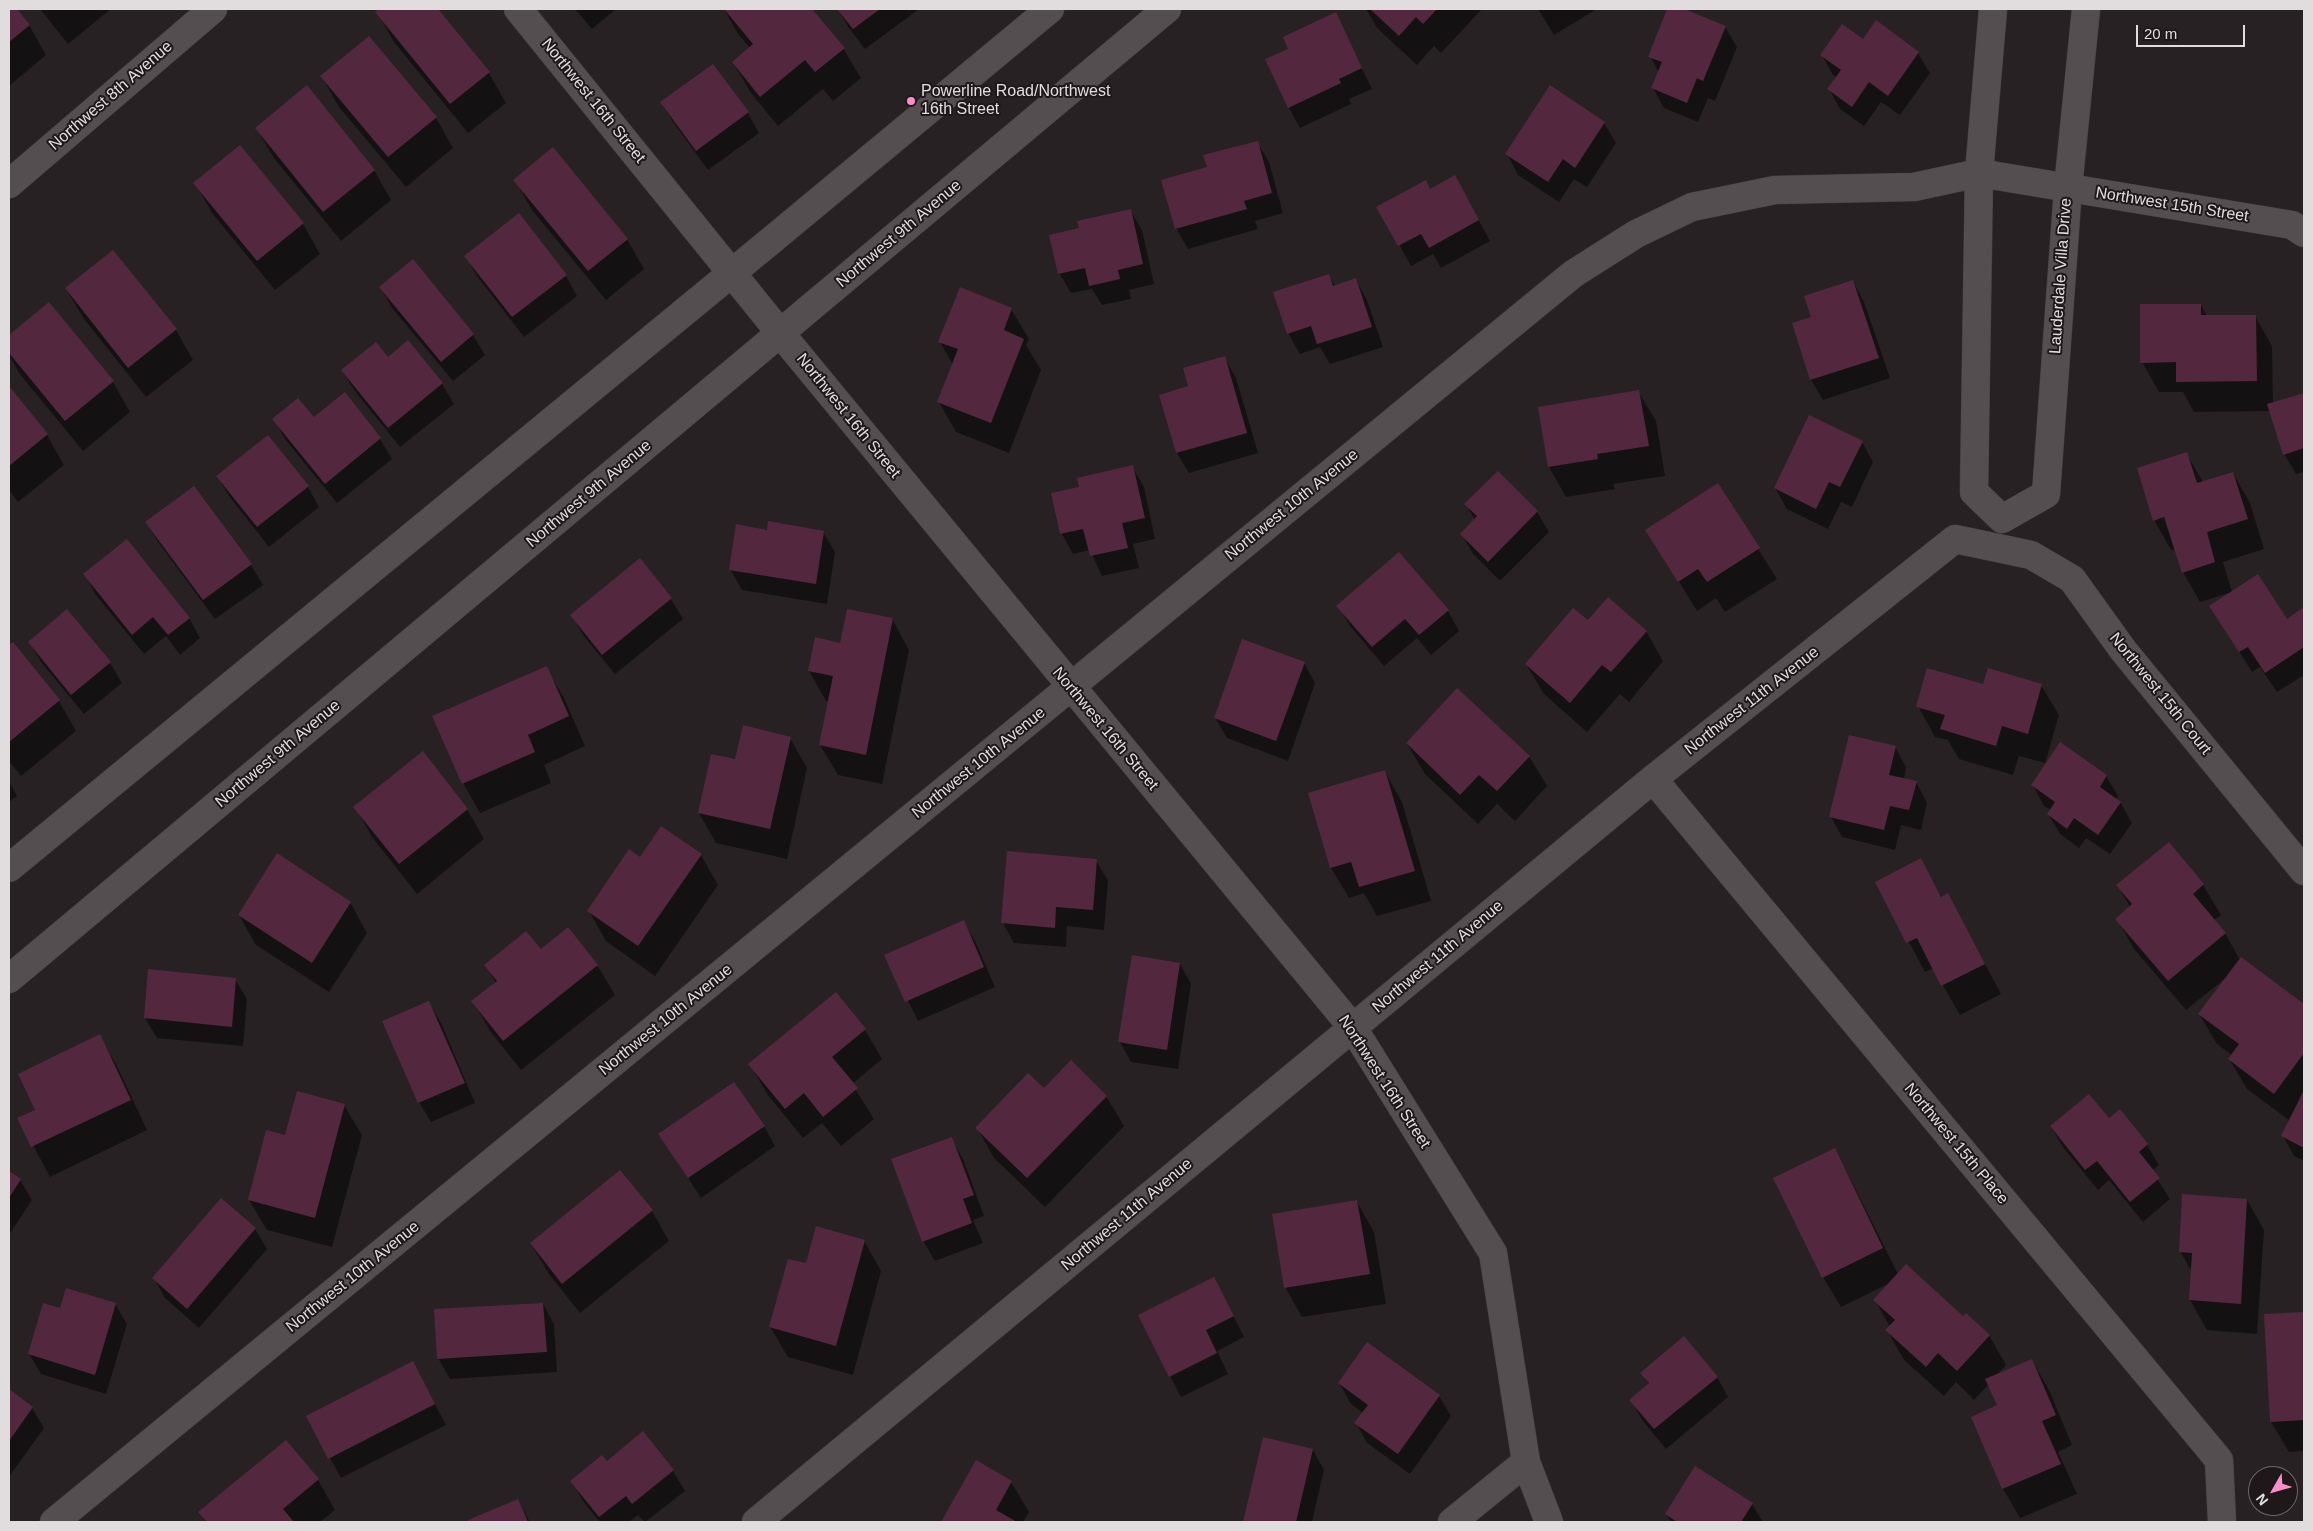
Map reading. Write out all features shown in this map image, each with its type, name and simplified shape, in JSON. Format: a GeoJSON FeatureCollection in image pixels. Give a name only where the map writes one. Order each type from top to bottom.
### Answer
{"type":"FeatureCollection","features":[{"type":"Feature","properties":{"kind":"street","name":"Northwest 8th Avenue"},"geometry":{"type":"LineString","coordinates":[[9,184],[213,9]]}},
{"type":"Feature","properties":{"kind":"street","name":"Northwest 16th Street"},"geometry":{"type":"LineString","coordinates":[[518,9],[781,334],[1352,1028],[1493,1253],[1526,1462],[1549,1522]]}},
{"type":"Feature","properties":{"kind":"street"},"geometry":{"type":"LineString","coordinates":[[9,868],[1050,9]]}},
{"type":"Feature","properties":{"kind":"street","name":"Northwest 9th Avenue"},"geometry":{"type":"LineString","coordinates":[[9,979],[1168,9]]}},
{"type":"Feature","properties":{"kind":"street"},"geometry":{"type":"LineString","coordinates":[[1994,9],[1980,173],[1974,492],[2002,519],[1996,546]]}},
{"type":"Feature","properties":{"kind":"street","name":"Lauderdale Villa Drive"},"geometry":{"type":"LineString","coordinates":[[2002,519],[2046,494],[2068,188],[2086,9]]}},
{"type":"Feature","properties":{"kind":"street","name":"Northwest 15th Street"},"geometry":{"type":"LineString","coordinates":[[1980,173],[2292,226],[2304,233]]}},
{"type":"Feature","properties":{"kind":"street","name":"Northwest 10th Avenue"},"geometry":{"type":"LineString","coordinates":[[54,1522],[1573,274],[1636,234],[1692,207],[1775,190],[1914,187],[1980,173]]}},
{"type":"Feature","properties":{"kind":"street","name":"Northwest 11th Avenue"},"geometry":{"type":"LineString","coordinates":[[756,1522],[1653,779],[1955,540],[1996,546]]}},
{"type":"Feature","properties":{"kind":"street","name":"Northwest 15th Court"},"geometry":{"type":"LineString","coordinates":[[1996,546],[2032,555],[2072,579],[2123,650],[2304,871]]}},
{"type":"Feature","properties":{"kind":"street","name":"Northwest 15th Place"},"geometry":{"type":"LineString","coordinates":[[1653,779],[2219,1460],[2222,1522]]}},
{"type":"Feature","properties":{"kind":"street"},"geometry":{"type":"LineString","coordinates":[[1452,1522],[1526,1462]]}},
{"type":"Feature","properties":{"kind":"building"},"geometry":{"type":"Polygon","coordinates":[[[9,9],[17,9],[30,25],[9,42],[9,9]]]}},
{"type":"Feature","properties":{"kind":"building"},"geometry":{"type":"Polygon","coordinates":[[[379,9],[438,9],[490,72],[450,104],[375,12],[379,9]]]}},
{"type":"Feature","properties":{"kind":"building"},"geometry":{"type":"Polygon","coordinates":[[[724,9],[812,9],[845,48],[815,72],[805,60],[760,97],[732,62],[753,44],[724,9]]]}},
{"type":"Feature","properties":{"kind":"building"},"geometry":{"type":"Polygon","coordinates":[[[837,9],[880,9],[853,29],[837,9]]]}},
{"type":"Feature","properties":{"kind":"building"},"geometry":{"type":"Polygon","coordinates":[[[1370,9],[1437,9],[1423,24],[1416,17],[1399,36],[1370,9]]]}},
{"type":"Feature","properties":{"kind":"building"},"geometry":{"type":"Polygon","coordinates":[[[1667,9],[1684,9],[1726,26],[1703,81],[1697,78],[1687,103],[1651,88],[1662,62],[1648,57],[1667,9]]]}},
{"type":"Feature","properties":{"kind":"building"},"geometry":{"type":"Polygon","coordinates":[[[1336,12],[1362,68],[1339,79],[1341,83],[1288,108],[1265,59],[1288,49],[1283,37],[1336,12]]]}},
{"type":"Feature","properties":{"kind":"building"},"geometry":{"type":"Polygon","coordinates":[[[1876,20],[1919,52],[1888,96],[1869,82],[1852,107],[1827,89],[1841,70],[1820,55],[1842,24],[1863,39],[1876,20]]]}},
{"type":"Feature","properties":{"kind":"building"},"geometry":{"type":"Polygon","coordinates":[[[369,36],[437,117],[388,157],[320,76],[369,36]]]}},
{"type":"Feature","properties":{"kind":"building"},"geometry":{"type":"Polygon","coordinates":[[[713,64],[749,112],[696,151],[660,102],[713,64]]]}},
{"type":"Feature","properties":{"kind":"building"},"geometry":{"type":"Polygon","coordinates":[[[307,85],[375,170],[323,212],[255,128],[307,85]]]}},
{"type":"Feature","properties":{"kind":"building"},"geometry":{"type":"Polygon","coordinates":[[[1550,85],[1605,122],[1575,168],[1563,159],[1548,182],[1505,154],[1550,85]]]}},
{"type":"Feature","properties":{"kind":"building"},"geometry":{"type":"Polygon","coordinates":[[[1258,141],[1272,193],[1244,201],[1247,209],[1175,229],[1161,180],[1207,167],[1203,155],[1258,141]]]}},
{"type":"Feature","properties":{"kind":"building"},"geometry":{"type":"Polygon","coordinates":[[[240,145],[304,223],[257,261],[193,183],[240,145]]]}},
{"type":"Feature","properties":{"kind":"building"},"geometry":{"type":"Polygon","coordinates":[[[553,147],[628,239],[588,271],[513,180],[553,147]]]}},
{"type":"Feature","properties":{"kind":"building"},"geometry":{"type":"Polygon","coordinates":[[[1455,175],[1479,220],[1429,248],[1421,234],[1398,246],[1376,207],[1426,180],[1430,189],[1455,175]]]}},
{"type":"Feature","properties":{"kind":"building"},"geometry":{"type":"Polygon","coordinates":[[[1131,209],[1143,264],[1118,270],[1120,279],[1089,286],[1085,268],[1058,274],[1049,235],[1079,228],[1077,221],[1131,209]]]}},
{"type":"Feature","properties":{"kind":"building"},"geometry":{"type":"Polygon","coordinates":[[[519,213],[567,275],[512,317],[464,256],[519,213]]]}},
{"type":"Feature","properties":{"kind":"building"},"geometry":{"type":"Polygon","coordinates":[[[113,250],[177,329],[128,368],[65,288],[113,250]]]}},
{"type":"Feature","properties":{"kind":"building"},"geometry":{"type":"Polygon","coordinates":[[[413,259],[474,334],[441,362],[379,287],[413,259]]]}},
{"type":"Feature","properties":{"kind":"building"},"geometry":{"type":"Polygon","coordinates":[[[1329,274],[1333,286],[1356,278],[1372,327],[1317,344],[1311,326],[1287,334],[1273,292],[1329,274]]]}},
{"type":"Feature","properties":{"kind":"building"},"geometry":{"type":"Polygon","coordinates":[[[1853,280],[1879,358],[1810,380],[1792,323],[1811,317],[1804,296],[1853,280]]]}},
{"type":"Feature","properties":{"kind":"building"},"geometry":{"type":"Polygon","coordinates":[[[960,287],[1012,308],[1004,330],[1024,339],[991,423],[937,402],[958,349],[938,342],[960,287]]]}},
{"type":"Feature","properties":{"kind":"building"},"geometry":{"type":"Polygon","coordinates":[[[49,302],[114,381],[65,421],[9,353],[9,335],[49,302]]]}},
{"type":"Feature","properties":{"kind":"building"},"geometry":{"type":"Polygon","coordinates":[[[2140,304],[2201,304],[2201,315],[2256,315],[2257,381],[2176,382],[2176,362],[2140,363],[2140,304]]]}},
{"type":"Feature","properties":{"kind":"building"},"geometry":{"type":"Polygon","coordinates":[[[408,340],[443,383],[388,428],[341,370],[376,342],[388,357],[408,340]]]}},
{"type":"Feature","properties":{"kind":"building"},"geometry":{"type":"Polygon","coordinates":[[[1225,356],[1247,433],[1176,453],[1159,395],[1188,386],[1183,368],[1225,356]]]}},
{"type":"Feature","properties":{"kind":"building"},"geometry":{"type":"Polygon","coordinates":[[[9,386],[48,434],[9,466],[9,386]]]}},
{"type":"Feature","properties":{"kind":"building"},"geometry":{"type":"Polygon","coordinates":[[[1639,390],[1649,446],[1597,454],[1598,459],[1548,467],[1538,407],[1639,390]]]}},
{"type":"Feature","properties":{"kind":"building"},"geometry":{"type":"Polygon","coordinates":[[[345,392],[381,438],[325,484],[272,419],[298,398],[314,417],[345,392]]]}},
{"type":"Feature","properties":{"kind":"building"},"geometry":{"type":"Polygon","coordinates":[[[2304,393],[2304,448],[2283,455],[2267,404],[2304,393]]]}},
{"type":"Feature","properties":{"kind":"building"},"geometry":{"type":"Polygon","coordinates":[[[1809,415],[1863,441],[1840,487],[1829,482],[1816,509],[1774,488],[1809,415]]]}},
{"type":"Feature","properties":{"kind":"building"},"geometry":{"type":"Polygon","coordinates":[[[268,435],[309,486],[257,527],[216,476],[268,435]]]}},
{"type":"Feature","properties":{"kind":"building"},"geometry":{"type":"Polygon","coordinates":[[[2187,452],[2197,483],[2233,472],[2248,519],[2207,532],[2215,562],[2182,573],[2164,517],[2153,521],[2137,468],[2187,452]]]}},
{"type":"Feature","properties":{"kind":"building"},"geometry":{"type":"Polygon","coordinates":[[[1133,465],[1145,518],[1122,523],[1128,548],[1090,556],[1083,529],[1060,534],[1051,493],[1079,487],[1077,478],[1133,465]]]}},
{"type":"Feature","properties":{"kind":"building"},"geometry":{"type":"Polygon","coordinates":[[[1498,471],[1538,511],[1488,562],[1460,534],[1477,516],[1464,504],[1498,471]]]}},
{"type":"Feature","properties":{"kind":"building"},"geometry":{"type":"Polygon","coordinates":[[[1718,483],[1760,548],[1707,582],[1698,569],[1678,582],[1645,530],[1718,483]]]}},
{"type":"Feature","properties":{"kind":"building"},"geometry":{"type":"Polygon","coordinates":[[[194,486],[252,564],[203,600],[145,522],[194,486]]]}},
{"type":"Feature","properties":{"kind":"building"},"geometry":{"type":"Polygon","coordinates":[[[768,521],[824,531],[816,584],[729,570],[736,524],[767,530],[768,521]]]}},
{"type":"Feature","properties":{"kind":"building"},"geometry":{"type":"Polygon","coordinates":[[[127,539],[190,618],[168,635],[153,617],[132,635],[83,574],[127,539]]]}},
{"type":"Feature","properties":{"kind":"building"},"geometry":{"type":"Polygon","coordinates":[[[1399,552],[1449,610],[1419,635],[1405,619],[1372,647],[1336,606],[1399,552]]]}},
{"type":"Feature","properties":{"kind":"building"},"geometry":{"type":"Polygon","coordinates":[[[640,558],[672,598],[602,655],[570,615],[640,558]]]}},
{"type":"Feature","properties":{"kind":"building"},"geometry":{"type":"Polygon","coordinates":[[[2258,574],[2287,619],[2304,607],[2304,647],[2265,673],[2248,647],[2239,652],[2209,606],[2258,574]]]}},
{"type":"Feature","properties":{"kind":"building"},"geometry":{"type":"Polygon","coordinates":[[[1608,597],[1647,631],[1611,672],[1602,665],[1570,703],[1525,664],[1573,608],[1588,620],[1608,597]]]}},
{"type":"Feature","properties":{"kind":"building"},"geometry":{"type":"Polygon","coordinates":[[[67,609],[111,662],[71,695],[28,642],[67,609]]]}},
{"type":"Feature","properties":{"kind":"building"},"geometry":{"type":"Polygon","coordinates":[[[847,609],[893,618],[866,755],[819,745],[833,676],[808,671],[815,637],[840,643],[847,609]]]}},
{"type":"Feature","properties":{"kind":"building"},"geometry":{"type":"Polygon","coordinates":[[[1242,639],[1305,662],[1276,741],[1214,718],[1242,639]]]}},
{"type":"Feature","properties":{"kind":"building"},"geometry":{"type":"Polygon","coordinates":[[[13,642],[60,700],[9,742],[9,645],[13,642]]]}},
{"type":"Feature","properties":{"kind":"building"},"geometry":{"type":"Polygon","coordinates":[[[547,666],[569,716],[528,735],[535,752],[462,784],[432,716],[547,666]]]}},
{"type":"Feature","properties":{"kind":"building"},"geometry":{"type":"Polygon","coordinates":[[[1927,668],[1983,684],[1988,668],[2042,684],[2028,734],[2002,726],[1996,746],[1940,729],[1945,715],[1916,707],[1927,668]]]}},
{"type":"Feature","properties":{"kind":"building"},"geometry":{"type":"Polygon","coordinates":[[[1457,688],[1530,756],[1497,791],[1479,775],[1460,795],[1406,743],[1457,688]]]}},
{"type":"Feature","properties":{"kind":"building"},"geometry":{"type":"Polygon","coordinates":[[[743,725],[791,737],[770,829],[698,813],[711,754],[735,759],[743,725]]]}},
{"type":"Feature","properties":{"kind":"building"},"geometry":{"type":"Polygon","coordinates":[[[1849,735],[1896,746],[1889,775],[1917,781],[1909,810],[1890,806],[1884,830],[1829,817],[1849,735]]]}},
{"type":"Feature","properties":{"kind":"building"},"geometry":{"type":"Polygon","coordinates":[[[2060,742],[2107,775],[2100,787],[2121,802],[2098,835],[2074,818],[2067,829],[2047,814],[2055,802],[2031,785],[2060,742]]]}},
{"type":"Feature","properties":{"kind":"building"},"geometry":{"type":"Polygon","coordinates":[[[423,751],[468,809],[399,864],[353,807],[423,751]]]}},
{"type":"Feature","properties":{"kind":"building"},"geometry":{"type":"Polygon","coordinates":[[[1385,770],[1415,871],[1359,887],[1351,862],[1330,868],[1308,793],[1385,770]]]}},
{"type":"Feature","properties":{"kind":"building"},"geometry":{"type":"Polygon","coordinates":[[[661,826],[702,854],[638,946],[587,911],[629,849],[640,857],[661,826]]]}},
{"type":"Feature","properties":{"kind":"building"},"geometry":{"type":"Polygon","coordinates":[[[2169,842],[2204,884],[2193,894],[2226,933],[2168,981],[2115,919],[2132,904],[2116,885],[2169,842]]]}},
{"type":"Feature","properties":{"kind":"building"},"geometry":{"type":"Polygon","coordinates":[[[1007,851],[1097,859],[1093,910],[1056,907],[1055,928],[1001,923],[1007,851]]]}},
{"type":"Feature","properties":{"kind":"building"},"geometry":{"type":"Polygon","coordinates":[[[277,853],[351,902],[312,963],[238,915],[277,853]]]}},
{"type":"Feature","properties":{"kind":"building"},"geometry":{"type":"Polygon","coordinates":[[[1921,858],[1941,897],[1948,893],[1985,964],[1941,986],[1917,938],[1906,943],[1875,882],[1921,858]]]}},
{"type":"Feature","properties":{"kind":"building"},"geometry":{"type":"Polygon","coordinates":[[[964,920],[984,967],[905,1002],[884,955],[964,920]]]}},
{"type":"Feature","properties":{"kind":"building"},"geometry":{"type":"Polygon","coordinates":[[[568,927],[598,965],[503,1041],[471,1001],[497,981],[484,965],[526,931],[541,949],[568,927]]]}},
{"type":"Feature","properties":{"kind":"building"},"geometry":{"type":"Polygon","coordinates":[[[1132,955],[1180,963],[1167,1050],[1118,1042],[1132,955]]]}},
{"type":"Feature","properties":{"kind":"building"},"geometry":{"type":"Polygon","coordinates":[[[2241,957],[2304,1004],[2304,1053],[2274,1094],[2228,1059],[2239,1044],[2198,1014],[2241,957]]]}},
{"type":"Feature","properties":{"kind":"building"},"geometry":{"type":"Polygon","coordinates":[[[148,969],[236,978],[232,1027],[144,1018],[148,969]]]}},
{"type":"Feature","properties":{"kind":"building"},"geometry":{"type":"Polygon","coordinates":[[[836,992],[866,1029],[832,1057],[858,1088],[823,1117],[804,1093],[785,1109],[748,1064],[836,992]]]}},
{"type":"Feature","properties":{"kind":"building"},"geometry":{"type":"Polygon","coordinates":[[[429,1001],[465,1083],[418,1103],[382,1021],[429,1001]]]}},
{"type":"Feature","properties":{"kind":"building"},"geometry":{"type":"Polygon","coordinates":[[[100,1034],[131,1100],[31,1147],[17,1118],[35,1110],[18,1074],[100,1034]]]}},
{"type":"Feature","properties":{"kind":"building"},"geometry":{"type":"Polygon","coordinates":[[[1071,1060],[1107,1096],[1027,1178],[975,1128],[1028,1073],[1044,1088],[1071,1060]]]}},
{"type":"Feature","properties":{"kind":"building"},"geometry":{"type":"Polygon","coordinates":[[[734,1082],[765,1126],[688,1178],[658,1134],[734,1082]]]}},
{"type":"Feature","properties":{"kind":"building"},"geometry":{"type":"Polygon","coordinates":[[[2304,1090],[2304,1148],[2281,1136],[2304,1090]]]}},
{"type":"Feature","properties":{"kind":"building"},"geometry":{"type":"Polygon","coordinates":[[[297,1091],[345,1104],[315,1218],[248,1200],[266,1130],[285,1135],[297,1091]]]}},
{"type":"Feature","properties":{"kind":"building"},"geometry":{"type":"Polygon","coordinates":[[[2089,1094],[2109,1118],[2120,1109],[2148,1144],[2139,1152],[2160,1178],[2130,1202],[2097,1161],[2085,1170],[2050,1126],[2089,1094]]]}},
{"type":"Feature","properties":{"kind":"building"},"geometry":{"type":"Polygon","coordinates":[[[952,1137],[974,1195],[963,1199],[972,1223],[922,1242],[891,1159],[952,1137]]]}},
{"type":"Feature","properties":{"kind":"building"},"geometry":{"type":"Polygon","coordinates":[[[1835,1148],[1883,1248],[1822,1278],[1773,1178],[1835,1148]]]}},
{"type":"Feature","properties":{"kind":"building"},"geometry":{"type":"Polygon","coordinates":[[[620,1170],[653,1210],[562,1284],[530,1243],[620,1170]]]}},
{"type":"Feature","properties":{"kind":"building"},"geometry":{"type":"Polygon","coordinates":[[[9,1171],[21,1179],[9,1198],[9,1171]]]}},
{"type":"Feature","properties":{"kind":"building"},"geometry":{"type":"Polygon","coordinates":[[[2182,1194],[2247,1199],[2241,1304],[2189,1300],[2192,1253],[2179,1252],[2182,1194]]]}},
{"type":"Feature","properties":{"kind":"building"},"geometry":{"type":"Polygon","coordinates":[[[221,1198],[256,1228],[187,1309],[152,1278],[221,1198]]]}},
{"type":"Feature","properties":{"kind":"building"},"geometry":{"type":"Polygon","coordinates":[[[1357,1200],[1370,1274],[1284,1288],[1272,1214],[1357,1200]]]}},
{"type":"Feature","properties":{"kind":"building"},"geometry":{"type":"Polygon","coordinates":[[[816,1226],[865,1240],[836,1346],[769,1327],[788,1259],[806,1263],[816,1226]]]}},
{"type":"Feature","properties":{"kind":"building"},"geometry":{"type":"Polygon","coordinates":[[[1906,1264],[1963,1316],[1966,1313],[1990,1335],[1957,1371],[1938,1353],[1926,1367],[1885,1330],[1895,1320],[1873,1300],[1906,1264]]]}},
{"type":"Feature","properties":{"kind":"building"},"geometry":{"type":"Polygon","coordinates":[[[1214,1277],[1234,1316],[1206,1330],[1217,1353],[1169,1377],[1138,1315],[1214,1277]]]}},
{"type":"Feature","properties":{"kind":"building"},"geometry":{"type":"Polygon","coordinates":[[[66,1288],[116,1303],[95,1375],[28,1354],[43,1303],[60,1308],[66,1288]]]}},
{"type":"Feature","properties":{"kind":"building"},"geometry":{"type":"Polygon","coordinates":[[[543,1303],[547,1352],[437,1359],[434,1309],[543,1303]]]}},
{"type":"Feature","properties":{"kind":"building"},"geometry":{"type":"Polygon","coordinates":[[[2304,1312],[2304,1420],[2270,1422],[2264,1314],[2304,1312]]]}},
{"type":"Feature","properties":{"kind":"building"},"geometry":{"type":"Polygon","coordinates":[[[1684,1336],[1718,1377],[1654,1429],[1629,1400],[1649,1383],[1640,1373],[1684,1336]]]}},
{"type":"Feature","properties":{"kind":"building"},"geometry":{"type":"Polygon","coordinates":[[[1367,1342],[1440,1395],[1398,1454],[1354,1423],[1368,1405],[1338,1383],[1367,1342]]]}},
{"type":"Feature","properties":{"kind":"building"},"geometry":{"type":"Polygon","coordinates":[[[2032,1359],[2056,1415],[2042,1421],[2061,1464],[2002,1489],[1971,1417],[1997,1405],[1985,1379],[2032,1359]]]}},
{"type":"Feature","properties":{"kind":"building"},"geometry":{"type":"Polygon","coordinates":[[[413,1361],[435,1404],[328,1459],[306,1416],[413,1361]]]}},
{"type":"Feature","properties":{"kind":"building"},"geometry":{"type":"Polygon","coordinates":[[[9,1389],[33,1407],[9,1441],[9,1389]]]}},
{"type":"Feature","properties":{"kind":"building"},"geometry":{"type":"Polygon","coordinates":[[[643,1431],[674,1470],[632,1504],[626,1496],[599,1517],[570,1481],[602,1455],[607,1461],[643,1431]]]}},
{"type":"Feature","properties":{"kind":"building"},"geometry":{"type":"Polygon","coordinates":[[[1263,1437],[1313,1449],[1296,1522],[1243,1522],[1263,1437]]]}},
{"type":"Feature","properties":{"kind":"building"},"geometry":{"type":"Polygon","coordinates":[[[286,1440],[319,1479],[283,1509],[294,1522],[207,1522],[198,1512],[286,1440]]]}},
{"type":"Feature","properties":{"kind":"building"},"geometry":{"type":"Polygon","coordinates":[[[976,1460],[1012,1481],[996,1510],[1017,1522],[941,1522],[976,1460]]]}},
{"type":"Feature","properties":{"kind":"building"},"geometry":{"type":"Polygon","coordinates":[[[1695,1466],[1753,1503],[1741,1522],[1677,1522],[1665,1514],[1695,1466]]]}},
{"type":"Feature","properties":{"kind":"building"},"geometry":{"type":"Polygon","coordinates":[[[518,1499],[528,1522],[469,1522],[468,1520],[518,1499]]]}},
{"type":"Feature","properties":{"kind":"place","name":"Powerline Road/Northwest 16th Street"},"geometry":{"type":"Point","coordinates":[911,101]}}]}
